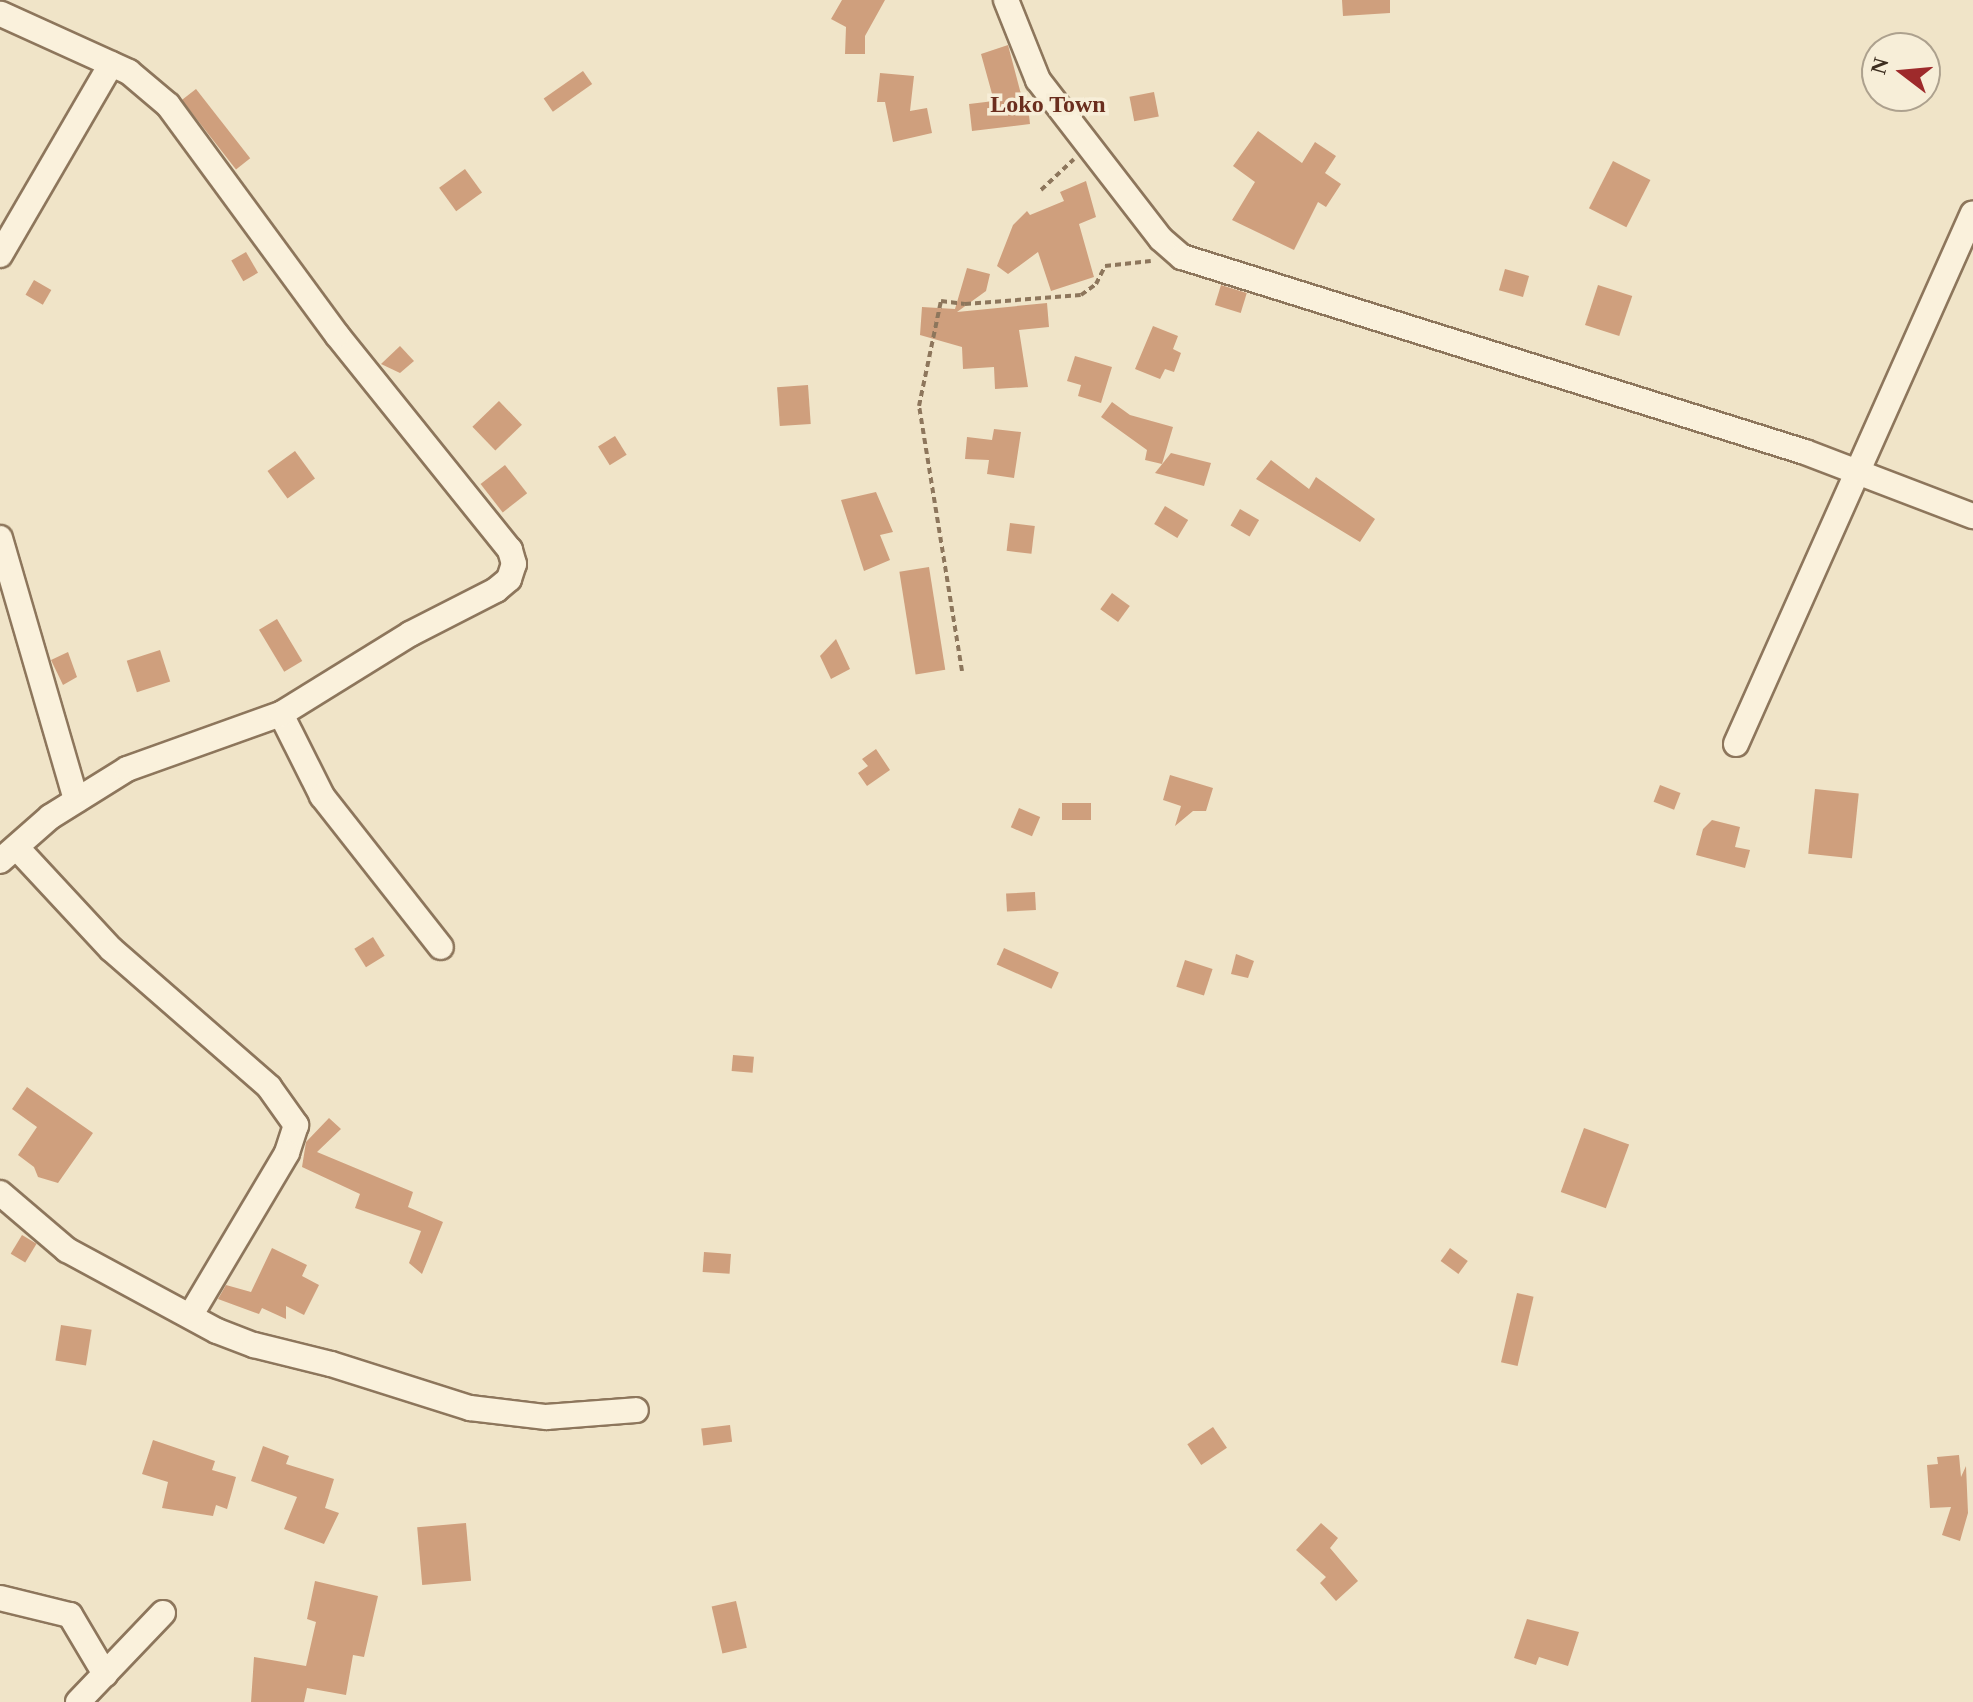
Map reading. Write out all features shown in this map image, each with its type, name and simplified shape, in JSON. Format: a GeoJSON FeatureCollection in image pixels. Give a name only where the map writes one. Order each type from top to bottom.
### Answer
{"type":"FeatureCollection","features":[{"type":"Feature","properties":{"kind":"street"},"geometry":{"type":"LineString","coordinates":[[1006,0],[1038,80],[1161,239],[1182,257],[1790,448],[1973,516]]}},
{"type":"Feature","properties":{"kind":"street"},"geometry":{"type":"LineString","coordinates":[[1,14],[111,64],[168,105],[319,311],[510,550],[514,564],[509,579],[496,590],[410,634],[281,714],[155,756],[76,800],[50,817],[9,855],[269,1087],[296,1125],[287,1153],[191,1315]]}},
{"type":"Feature","properties":{"kind":"street"},"geometry":{"type":"LineString","coordinates":[[0,255],[111,64]]}},
{"type":"Feature","properties":{"kind":"street"},"geometry":{"type":"LineString","coordinates":[[1736,744],[1973,213]]}},
{"type":"Feature","properties":{"kind":"street"},"geometry":{"type":"LineString","coordinates":[[0,538],[76,800]]}},
{"type":"Feature","properties":{"kind":"street"},"geometry":{"type":"LineString","coordinates":[[281,714],[322,796],[441,947]]}},
{"type":"Feature","properties":{"kind":"street"},"geometry":{"type":"LineString","coordinates":[[0,1193],[67,1250],[254,1345],[470,1408],[546,1417],[636,1410]]}},
{"type":"Feature","properties":{"kind":"street"},"geometry":{"type":"LineString","coordinates":[[0,1598],[70,1615],[105,1674]]}},
{"type":"Feature","properties":{"kind":"street"},"geometry":{"type":"LineString","coordinates":[[78,1702],[163,1613]]}},
{"type":"Feature","properties":{"kind":"path"},"geometry":{"type":"LineString","coordinates":[[1041,190],[1088,147]]}},
{"type":"Feature","properties":{"kind":"path"},"geometry":{"type":"LineString","coordinates":[[962,671],[919,406],[941,301],[1081,295],[1096,284],[1105,266],[1182,257]]}},
{"type":"Feature","properties":{"kind":"building"},"geometry":{"type":"Polygon","coordinates":[[[842,0],[885,0],[865,36],[865,54],[845,54],[846,27],[831,19],[842,0]]]}},
{"type":"Feature","properties":{"kind":"building"},"geometry":{"type":"Polygon","coordinates":[[[1342,0],[1390,0],[1390,13],[1343,16],[1342,0]]]}},
{"type":"Feature","properties":{"kind":"building"},"geometry":{"type":"Polygon","coordinates":[[[1008,45],[1022,98],[1027,97],[1030,124],[972,131],[969,104],[994,101],[981,54],[1008,45]]]}},
{"type":"Feature","properties":{"kind":"building"},"geometry":{"type":"Polygon","coordinates":[[[583,71],[592,84],[553,112],[544,99],[583,71]]]}},
{"type":"Feature","properties":{"kind":"building"},"geometry":{"type":"Polygon","coordinates":[[[880,73],[914,76],[910,111],[927,108],[932,133],[893,142],[885,102],[877,102],[880,73]]]}},
{"type":"Feature","properties":{"kind":"building"},"geometry":{"type":"Polygon","coordinates":[[[196,89],[250,158],[236,169],[182,100],[196,89]]]}},
{"type":"Feature","properties":{"kind":"building"},"geometry":{"type":"Polygon","coordinates":[[[1154,92],[1159,117],[1134,121],[1129,97],[1154,92]]]}},
{"type":"Feature","properties":{"kind":"building"},"geometry":{"type":"Polygon","coordinates":[[[1258,131],[1302,163],[1315,142],[1336,156],[1325,173],[1341,184],[1326,207],[1318,202],[1294,250],[1232,220],[1255,182],[1233,166],[1258,131]]]}},
{"type":"Feature","properties":{"kind":"building"},"geometry":{"type":"Polygon","coordinates":[[[1613,161],[1650,180],[1626,227],[1589,208],[1613,161]]]}},
{"type":"Feature","properties":{"kind":"building"},"geometry":{"type":"Polygon","coordinates":[[[465,169],[482,192],[456,211],[439,188],[465,169]]]}},
{"type":"Feature","properties":{"kind":"building"},"geometry":{"type":"Polygon","coordinates":[[[1086,181],[1096,217],[1079,224],[1094,277],[1051,291],[1038,252],[1008,274],[997,266],[1013,225],[1027,211],[1030,215],[1064,201],[1060,192],[1086,181]]]}},
{"type":"Feature","properties":{"kind":"building"},"geometry":{"type":"Polygon","coordinates":[[[246,252],[258,273],[243,281],[231,260],[246,252]]]}},
{"type":"Feature","properties":{"kind":"building"},"geometry":{"type":"Polygon","coordinates":[[[967,268],[990,274],[986,291],[957,312],[1047,303],[1049,327],[1019,330],[1028,387],[995,389],[994,367],[963,369],[962,347],[920,335],[922,307],[955,309],[967,268]]]}},
{"type":"Feature","properties":{"kind":"building"},"geometry":{"type":"Polygon","coordinates":[[[1505,269],[1529,276],[1523,297],[1499,290],[1505,269]]]}},
{"type":"Feature","properties":{"kind":"building"},"geometry":{"type":"Polygon","coordinates":[[[34,280],[51,290],[43,305],[26,295],[34,280]]]}},
{"type":"Feature","properties":{"kind":"building"},"geometry":{"type":"Polygon","coordinates":[[[1221,285],[1247,293],[1241,313],[1215,305],[1221,285]]]}},
{"type":"Feature","properties":{"kind":"building"},"geometry":{"type":"Polygon","coordinates":[[[1598,285],[1632,296],[1619,336],[1585,325],[1598,285]]]}},
{"type":"Feature","properties":{"kind":"building"},"geometry":{"type":"Polygon","coordinates":[[[1153,326],[1178,336],[1173,349],[1181,353],[1174,372],[1165,369],[1160,379],[1135,369],[1153,326]]]}},
{"type":"Feature","properties":{"kind":"building"},"geometry":{"type":"Polygon","coordinates":[[[400,346],[414,361],[400,373],[381,364],[400,346]]]}},
{"type":"Feature","properties":{"kind":"building"},"geometry":{"type":"Polygon","coordinates":[[[1075,356],[1112,367],[1101,403],[1078,396],[1081,385],[1067,381],[1075,356]]]}},
{"type":"Feature","properties":{"kind":"building"},"geometry":{"type":"Polygon","coordinates":[[[808,385],[811,424],[780,426],[777,387],[808,385]]]}},
{"type":"Feature","properties":{"kind":"building"},"geometry":{"type":"Polygon","coordinates":[[[499,401],[522,425],[495,450],[472,427],[499,401]]]}},
{"type":"Feature","properties":{"kind":"building"},"geometry":{"type":"Polygon","coordinates":[[[1112,402],[1130,415],[1173,427],[1162,464],[1145,460],[1147,450],[1101,417],[1112,402]]]}},
{"type":"Feature","properties":{"kind":"building"},"geometry":{"type":"Polygon","coordinates":[[[994,429],[1021,432],[1014,478],[987,474],[989,460],[965,459],[967,437],[992,440],[994,429]]]}},
{"type":"Feature","properties":{"kind":"building"},"geometry":{"type":"Polygon","coordinates":[[[615,436],[627,455],[610,465],[598,447],[615,436]]]}},
{"type":"Feature","properties":{"kind":"building"},"geometry":{"type":"Polygon","coordinates":[[[295,451],[315,479],[287,498],[267,471],[295,451]]]}},
{"type":"Feature","properties":{"kind":"building"},"geometry":{"type":"Polygon","coordinates":[[[1171,453],[1211,463],[1204,486],[1155,473],[1171,453]]]}},
{"type":"Feature","properties":{"kind":"building"},"geometry":{"type":"Polygon","coordinates":[[[1271,460],[1309,489],[1316,477],[1375,519],[1360,542],[1256,479],[1271,460]]]}},
{"type":"Feature","properties":{"kind":"building"},"geometry":{"type":"Polygon","coordinates":[[[505,465],[527,493],[503,512],[481,484],[505,465]]]}},
{"type":"Feature","properties":{"kind":"building"},"geometry":{"type":"Polygon","coordinates":[[[876,492],[893,532],[880,535],[890,560],[864,571],[841,500],[876,492]]]}},
{"type":"Feature","properties":{"kind":"building"},"geometry":{"type":"Polygon","coordinates":[[[1165,506],[1188,520],[1177,538],[1154,524],[1165,506]]]}},
{"type":"Feature","properties":{"kind":"building"},"geometry":{"type":"Polygon","coordinates":[[[1240,509],[1259,520],[1250,536],[1230,525],[1240,509]]]}},
{"type":"Feature","properties":{"kind":"building"},"geometry":{"type":"Polygon","coordinates":[[[1010,523],[1035,526],[1031,554],[1007,551],[1010,523]]]}},
{"type":"Feature","properties":{"kind":"building"},"geometry":{"type":"Polygon","coordinates":[[[929,567],[945,670],[916,674],[899,572],[929,567]]]}},
{"type":"Feature","properties":{"kind":"building"},"geometry":{"type":"Polygon","coordinates":[[[1112,593],[1130,606],[1118,622],[1100,609],[1112,593]]]}},
{"type":"Feature","properties":{"kind":"building"},"geometry":{"type":"Polygon","coordinates":[[[277,619],[302,661],[284,672],[259,630],[277,619]]]}},
{"type":"Feature","properties":{"kind":"building"},"geometry":{"type":"Polygon","coordinates":[[[836,639],[850,669],[831,679],[820,656],[836,639]]]}},
{"type":"Feature","properties":{"kind":"building"},"geometry":{"type":"Polygon","coordinates":[[[160,650],[170,681],[137,692],[127,661],[160,650]]]}},
{"type":"Feature","properties":{"kind":"building"},"geometry":{"type":"Polygon","coordinates":[[[68,652],[77,677],[63,685],[51,660],[68,652]]]}},
{"type":"Feature","properties":{"kind":"building"},"geometry":{"type":"Polygon","coordinates":[[[876,749],[890,770],[867,786],[858,773],[868,766],[862,759],[876,749]]]}},
{"type":"Feature","properties":{"kind":"building"},"geometry":{"type":"Polygon","coordinates":[[[1170,775],[1213,788],[1206,811],[1193,811],[1175,826],[1181,806],[1163,800],[1170,775]]]}},
{"type":"Feature","properties":{"kind":"building"},"geometry":{"type":"Polygon","coordinates":[[[1660,785],[1681,793],[1674,810],[1654,802],[1660,785]]]}},
{"type":"Feature","properties":{"kind":"building"},"geometry":{"type":"Polygon","coordinates":[[[1815,789],[1859,794],[1852,858],[1808,854],[1815,789]]]}},
{"type":"Feature","properties":{"kind":"building"},"geometry":{"type":"Polygon","coordinates":[[[1062,803],[1091,803],[1091,820],[1062,820],[1062,803]]]}},
{"type":"Feature","properties":{"kind":"building"},"geometry":{"type":"Polygon","coordinates":[[[1019,808],[1040,817],[1032,836],[1011,827],[1019,808]]]}},
{"type":"Feature","properties":{"kind":"building"},"geometry":{"type":"Polygon","coordinates":[[[1712,820],[1740,827],[1735,847],[1750,850],[1745,868],[1696,855],[1703,829],[1712,820]]]}},
{"type":"Feature","properties":{"kind":"building"},"geometry":{"type":"Polygon","coordinates":[[[1035,892],[1036,910],[1007,911],[1006,894],[1035,892]]]}},
{"type":"Feature","properties":{"kind":"building"},"geometry":{"type":"Polygon","coordinates":[[[373,937],[385,956],[366,967],[354,949],[373,937]]]}},
{"type":"Feature","properties":{"kind":"building"},"geometry":{"type":"Polygon","coordinates":[[[1004,948],[1059,972],[1051,989],[997,964],[1004,948]]]}},
{"type":"Feature","properties":{"kind":"building"},"geometry":{"type":"Polygon","coordinates":[[[1236,954],[1254,961],[1248,978],[1231,974],[1236,954]]]}},
{"type":"Feature","properties":{"kind":"building"},"geometry":{"type":"Polygon","coordinates":[[[1185,960],[1213,969],[1204,996],[1176,987],[1185,960]]]}},
{"type":"Feature","properties":{"kind":"building"},"geometry":{"type":"Polygon","coordinates":[[[733,1055],[754,1057],[753,1073],[732,1071],[733,1055]]]}},
{"type":"Feature","properties":{"kind":"building"},"geometry":{"type":"Polygon","coordinates":[[[27,1087],[93,1133],[58,1183],[38,1177],[34,1167],[18,1155],[37,1127],[12,1109],[27,1087]]]}},
{"type":"Feature","properties":{"kind":"building"},"geometry":{"type":"Polygon","coordinates":[[[329,1118],[341,1129],[317,1152],[413,1192],[408,1207],[443,1222],[422,1274],[409,1263],[421,1231],[355,1208],[360,1194],[302,1167],[306,1142],[329,1118]]]}},
{"type":"Feature","properties":{"kind":"building"},"geometry":{"type":"Polygon","coordinates":[[[1584,1128],[1629,1144],[1606,1208],[1561,1192],[1584,1128]]]}},
{"type":"Feature","properties":{"kind":"building"},"geometry":{"type":"Polygon","coordinates":[[[22,1235],[37,1244],[25,1263],[11,1254],[22,1235]]]}},
{"type":"Feature","properties":{"kind":"building"},"geometry":{"type":"Polygon","coordinates":[[[272,1248],[307,1265],[302,1276],[319,1285],[304,1315],[286,1306],[286,1319],[262,1308],[259,1314],[218,1299],[226,1285],[251,1292],[272,1248]]]}},
{"type":"Feature","properties":{"kind":"building"},"geometry":{"type":"Polygon","coordinates":[[[1450,1248],[1468,1261],[1458,1274],[1441,1261],[1450,1248]]]}},
{"type":"Feature","properties":{"kind":"building"},"geometry":{"type":"Polygon","coordinates":[[[704,1252],[731,1254],[730,1274],[703,1272],[704,1252]]]}},
{"type":"Feature","properties":{"kind":"building"},"geometry":{"type":"Polygon","coordinates":[[[1517,1293],[1534,1297],[1518,1366],[1501,1362],[1517,1293]]]}},
{"type":"Feature","properties":{"kind":"building"},"geometry":{"type":"Polygon","coordinates":[[[61,1325],[92,1330],[86,1365],[55,1361],[61,1325]]]}},
{"type":"Feature","properties":{"kind":"building"},"geometry":{"type":"Polygon","coordinates":[[[730,1425],[732,1442],[703,1445],[701,1429],[730,1425]]]}},
{"type":"Feature","properties":{"kind":"building"},"geometry":{"type":"Polygon","coordinates":[[[1213,1427],[1227,1448],[1201,1465],[1187,1444],[1213,1427]]]}},
{"type":"Feature","properties":{"kind":"building"},"geometry":{"type":"Polygon","coordinates":[[[153,1440],[215,1461],[212,1470],[236,1477],[227,1509],[216,1505],[213,1516],[162,1508],[168,1482],[142,1474],[153,1440]]]}},
{"type":"Feature","properties":{"kind":"building"},"geometry":{"type":"Polygon","coordinates":[[[263,1446],[289,1456],[286,1464],[334,1479],[325,1508],[339,1513],[324,1544],[284,1529],[297,1497],[251,1481],[263,1446]]]}},
{"type":"Feature","properties":{"kind":"building"},"geometry":{"type":"Polygon","coordinates":[[[1959,1455],[1961,1477],[1966,1466],[1968,1513],[1960,1541],[1942,1535],[1951,1507],[1930,1508],[1927,1465],[1938,1464],[1937,1457],[1959,1455]]]}},
{"type":"Feature","properties":{"kind":"building"},"geometry":{"type":"Polygon","coordinates":[[[466,1523],[471,1581],[422,1585],[417,1527],[466,1523]]]}},
{"type":"Feature","properties":{"kind":"building"},"geometry":{"type":"Polygon","coordinates":[[[1321,1523],[1338,1538],[1330,1548],[1358,1581],[1336,1601],[1320,1583],[1326,1577],[1296,1550],[1321,1523]]]}},
{"type":"Feature","properties":{"kind":"building"},"geometry":{"type":"Polygon","coordinates":[[[315,1581],[378,1596],[364,1657],[353,1655],[346,1695],[307,1688],[304,1702],[251,1702],[254,1657],[306,1666],[316,1622],[307,1619],[315,1581]]]}},
{"type":"Feature","properties":{"kind":"building"},"geometry":{"type":"Polygon","coordinates":[[[736,1601],[747,1648],[722,1653],[712,1607],[736,1601]]]}},
{"type":"Feature","properties":{"kind":"building"},"geometry":{"type":"Polygon","coordinates":[[[1527,1619],[1579,1632],[1568,1666],[1539,1657],[1536,1665],[1514,1658],[1527,1619]]]}},
{"type":"Feature","properties":{"kind":"district","name":"Loko Town"},"geometry":{"type":"Point","coordinates":[1048,105]}}]}
